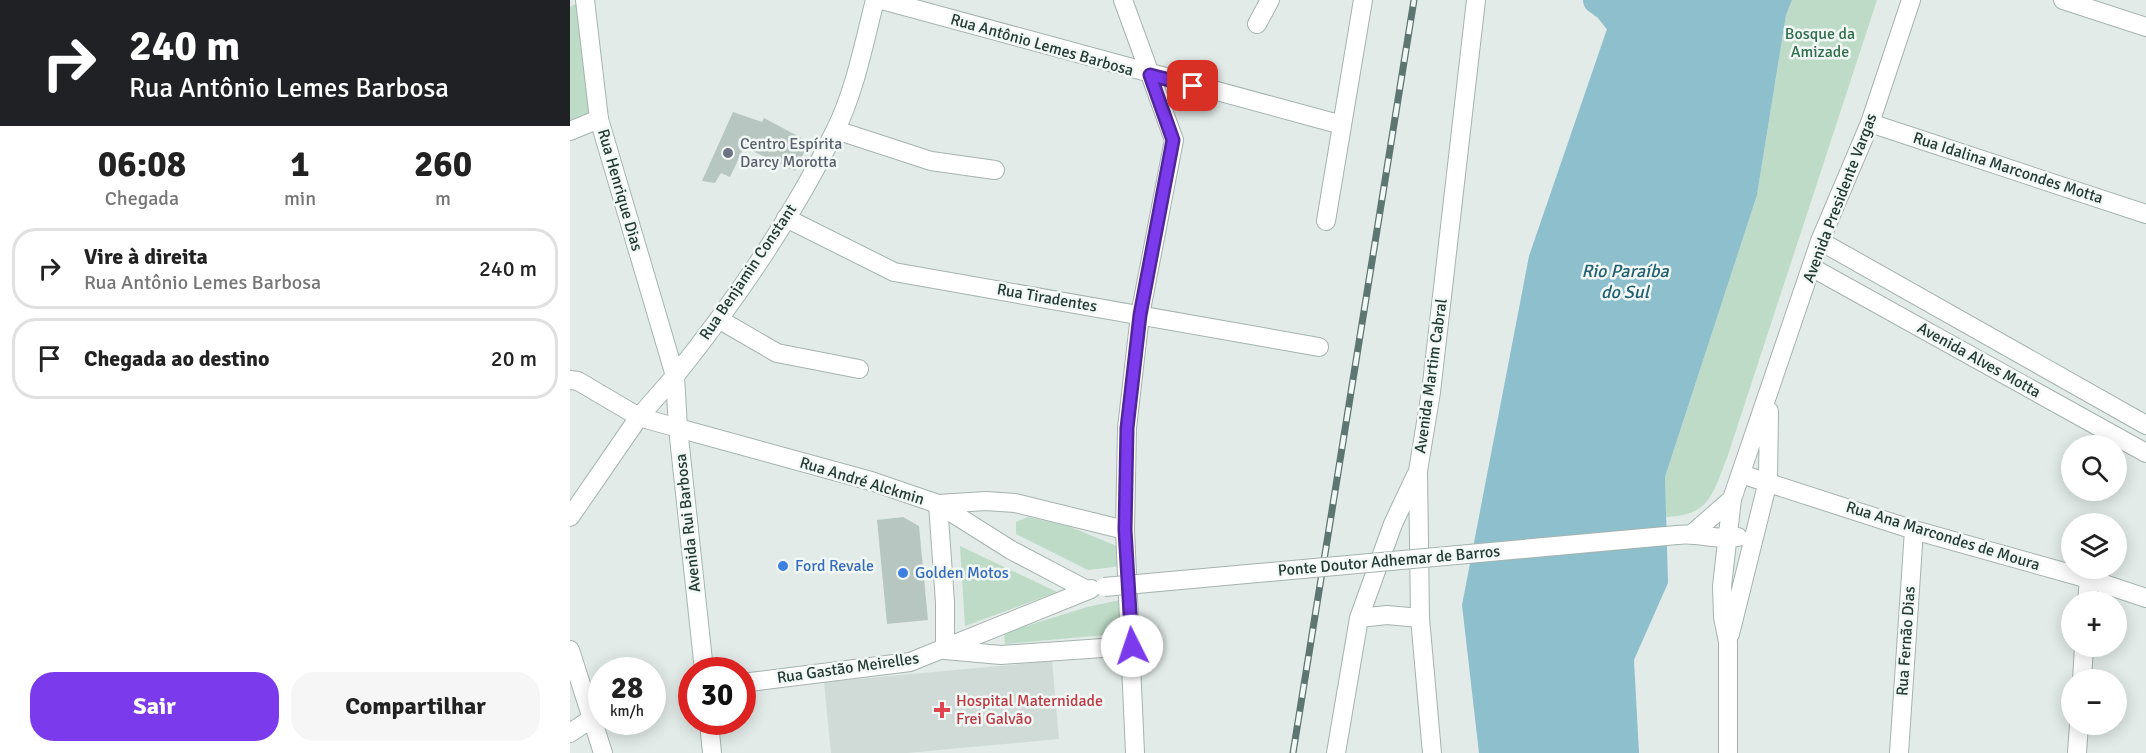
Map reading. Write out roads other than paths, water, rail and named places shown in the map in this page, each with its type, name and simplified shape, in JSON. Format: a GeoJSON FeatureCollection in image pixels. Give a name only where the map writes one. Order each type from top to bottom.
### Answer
{"type":"FeatureCollection","features":[{"type":"Feature","properties":{"kind":"street","name":"Rua Henrique Dias"},"geometry":{"type":"LineString","coordinates":[[585,0],[599,119],[675,376]]}},
{"type":"Feature","properties":{"kind":"street","name":"Rua Benjamin Constant"},"geometry":{"type":"LineString","coordinates":[[570,517],[639,417],[720,320],[786,218],[836,130],[858,66],[875,0]]}},
{"type":"Feature","properties":{"kind":"street","name":"Rua Antônio Lemes Barbosa"},"geometry":{"type":"LineString","coordinates":[[882,0],[1150,75],[1342,125]]}},
{"type":"Feature","properties":{"kind":"street"},"geometry":{"type":"LineString","coordinates":[[1123,0],[1173,140],[1140,315],[1127,428],[1125,530],[1135,753]]}},
{"type":"Feature","properties":{"kind":"street"},"geometry":{"type":"LineString","coordinates":[[1257,24],[1270,0]]}},
{"type":"Feature","properties":{"kind":"street"},"geometry":{"type":"LineString","coordinates":[[1326,221],[1363,0]]}},
{"type":"Feature","properties":{"kind":"street","name":"Avenida Martim Cabral"},"geometry":{"type":"LineString","coordinates":[[1432,753],[1420,618],[1419,471],[1431,392],[1476,0]]}},
{"type":"Feature","properties":{"kind":"street","name":"Avenida Presidente Vargas"},"geometry":{"type":"LineString","coordinates":[[1728,753],[1728,642],[1723,617],[1722,586],[1732,499],[1769,397],[1820,241],[1870,123],[1911,0]]}},
{"type":"Feature","properties":{"kind":"street"},"geometry":{"type":"LineString","coordinates":[[2063,0],[2146,27]]}},
{"type":"Feature","properties":{"kind":"street"},"geometry":{"type":"LineString","coordinates":[[570,131],[599,119]]}},
{"type":"Feature","properties":{"kind":"street","name":"Rua Idalina Marcondes Motta"},"geometry":{"type":"LineString","coordinates":[[1870,123],[2146,214]]}},
{"type":"Feature","properties":{"kind":"street"},"geometry":{"type":"LineString","coordinates":[[836,130],[931,161],[995,170]]}},
{"type":"Feature","properties":{"kind":"street","name":"Rua Tiradentes"},"geometry":{"type":"LineString","coordinates":[[786,218],[894,272],[1319,347]]}},
{"type":"Feature","properties":{"kind":"street","name":"Avenida Alves Motta"},"geometry":{"type":"LineString","coordinates":[[1820,241],[2146,425]]}},
{"type":"Feature","properties":{"kind":"street","name":"Avenida Alves Motta"},"geometry":{"type":"LineString","coordinates":[[1811,267],[2146,453]]}},
{"type":"Feature","properties":{"kind":"street"},"geometry":{"type":"LineString","coordinates":[[720,320],[777,353],[860,369]]}},
{"type":"Feature","properties":{"kind":"street"},"geometry":{"type":"LineString","coordinates":[[2033,390],[2046,369]]}},
{"type":"Feature","properties":{"kind":"street","name":"Avenida Rui Barbosa"},"geometry":{"type":"LineString","coordinates":[[675,376],[678,428],[703,657]]}},
{"type":"Feature","properties":{"kind":"street","name":"Rua André Alckmin"},"geometry":{"type":"LineString","coordinates":[[570,380],[578,381],[639,417],[871,481],[938,504],[986,501],[1015,503],[1125,530]]}},
{"type":"Feature","properties":{"kind":"street","name":"Avenida Presidente Vargas"},"geometry":{"type":"LineString","coordinates":[[1728,642],[1768,481],[1769,397]]}},
{"type":"Feature","properties":{"kind":"street"},"geometry":{"type":"LineString","coordinates":[[1335,753],[1359,618],[1371,579],[1393,524],[1419,471]]}},
{"type":"Feature","properties":{"kind":"street","name":"Rua Ana Marcondes de Moura"},"geometry":{"type":"LineString","coordinates":[[1741,474],[1914,530],[2061,571]]}},
{"type":"Feature","properties":{"kind":"street"},"geometry":{"type":"LineString","coordinates":[[1685,534],[1732,499]]}},
{"type":"Feature","properties":{"kind":"street"},"geometry":{"type":"LineString","coordinates":[[938,504],[1011,550],[1085,589]]}},
{"type":"Feature","properties":{"kind":"street"},"geometry":{"type":"LineString","coordinates":[[938,504],[944,582],[945,650]]}},
{"type":"Feature","properties":{"kind":"street","name":"Rua Fernão Dias"},"geometry":{"type":"LineString","coordinates":[[1899,753],[1914,530]]}},
{"type":"Feature","properties":{"kind":"street","name":"Ponte Doutor Adhemar de Barros"},"geometry":{"type":"LineString","coordinates":[[945,650],[1085,589],[1685,534],[1728,539]]}},
{"type":"Feature","properties":{"kind":"street"},"geometry":{"type":"LineString","coordinates":[[1728,539],[1755,534]]}},
{"type":"Feature","properties":{"kind":"street"},"geometry":{"type":"LineString","coordinates":[[2088,591],[2089,579]]}},
{"type":"Feature","properties":{"kind":"street","name":"Rua Ana Marcondes de Moura"},"geometry":{"type":"LineString","coordinates":[[2089,579],[2146,598]]}},
{"type":"Feature","properties":{"kind":"street"},"geometry":{"type":"LineString","coordinates":[[1359,618],[1387,615],[1420,618]]}},
{"type":"Feature","properties":{"kind":"street","name":"Rua Gastão Meirelles"},"geometry":{"type":"LineString","coordinates":[[756,681],[910,662],[945,650],[1001,655],[1132,646]]}},
{"type":"Feature","properties":{"kind":"street"},"geometry":{"type":"LineString","coordinates":[[570,650],[588,709]]}},
{"type":"Feature","properties":{"kind":"street"},"geometry":{"type":"LineString","coordinates":[[570,733],[588,721]]}},
{"type":"Feature","properties":{"kind":"street"},"geometry":{"type":"LineString","coordinates":[[597,735],[603,753]]}},
{"type":"Feature","properties":{"kind":"street"},"geometry":{"type":"LineString","coordinates":[[710,735],[712,753]]}},
{"type":"Feature","properties":{"kind":"street"},"geometry":{"type":"LineString","coordinates":[[2077,753],[2078,735]]}},
{"type":"Feature","properties":{"kind":"water","name":"Rio Paraíba do Sul"},"geometry":{"type":"Polygon","coordinates":[[[1617,0],[1792,0],[1786,15],[1757,195],[1665,477],[1668,583],[1634,660],[1639,753],[1479,753],[1462,605],[1529,256],[1617,0]]]}},
{"type":"Feature","properties":{"kind":"waterway"},"geometry":{"type":"LineString","coordinates":[[1597,0],[1608,8],[1637,45]]}},
{"type":"Feature","properties":{"kind":"railway"},"geometry":{"type":"LineString","coordinates":[[1293,753],[1414,0]]}},
{"type":"Feature","properties":{"kind":"place","name":"Centro Espírita Darcy Morotta"},"geometry":{"type":"Point","coordinates":[728,153]}},
{"type":"Feature","properties":{"kind":"place","name":"Ford Revale"},"geometry":{"type":"Point","coordinates":[783,566]}},
{"type":"Feature","properties":{"kind":"place","name":"Golden Motos"},"geometry":{"type":"Point","coordinates":[903,573]}},
{"type":"Feature","properties":{"kind":"place","name":"Hospital Maternidade Frei Galvão"},"geometry":{"type":"Point","coordinates":[942,710]}},
{"type":"Feature","properties":{"kind":"park label","name":"Bosque da Amizade"},"geometry":{"type":"Point","coordinates":[1820,43]}}]}
